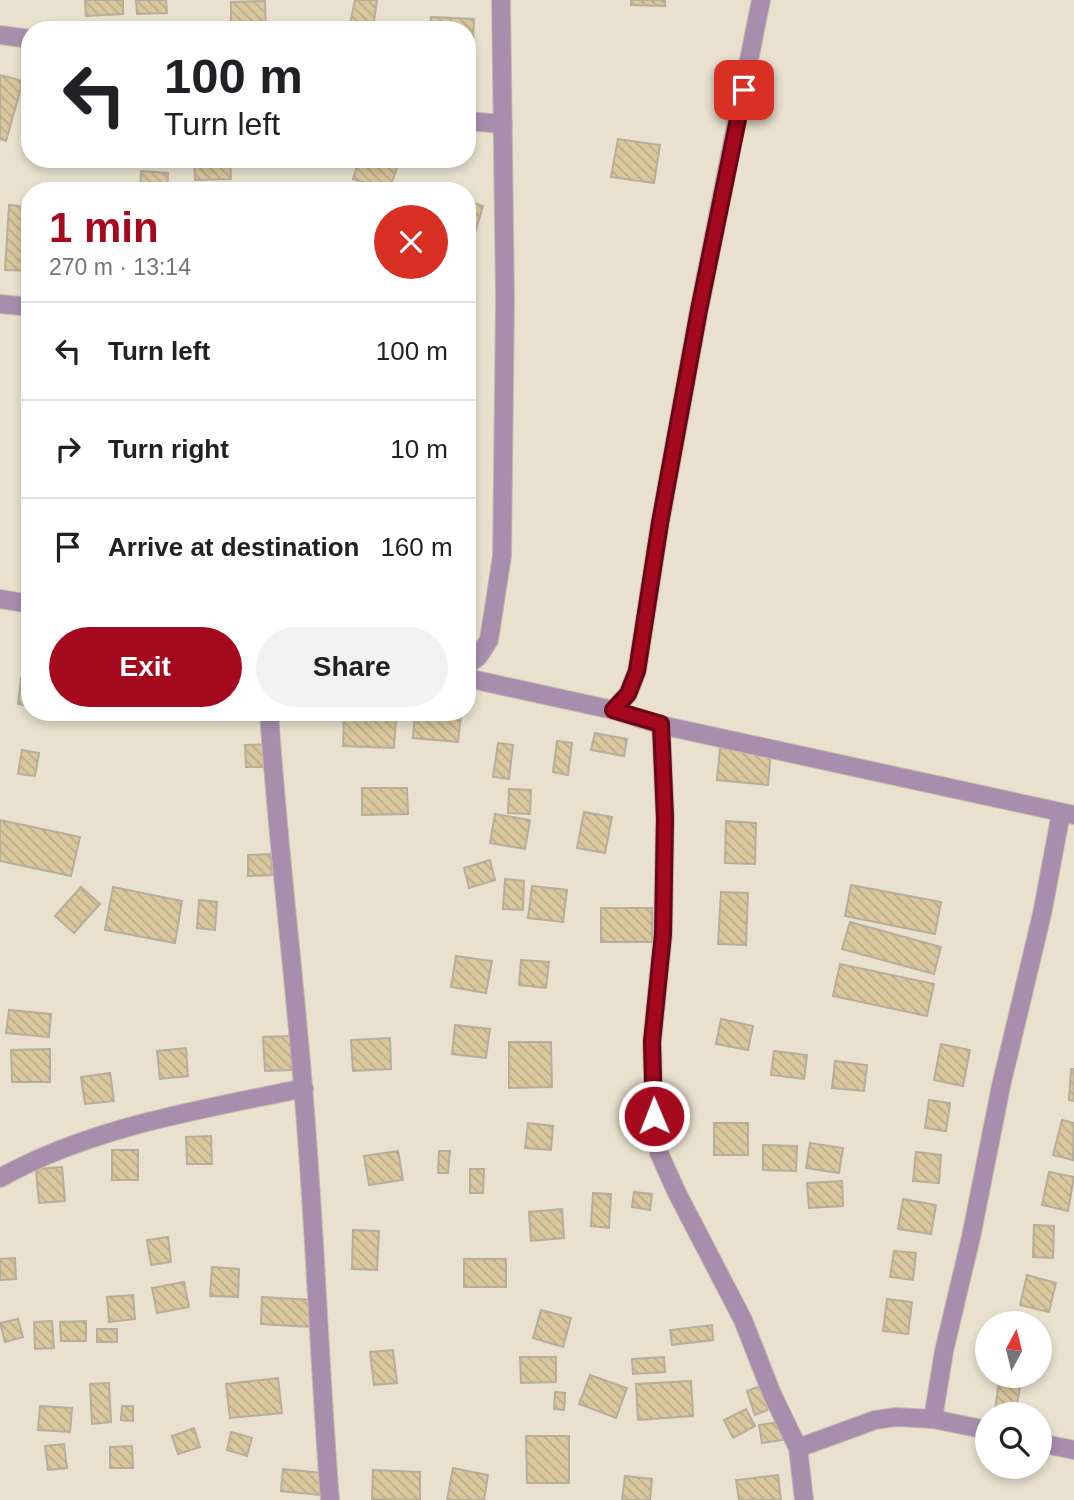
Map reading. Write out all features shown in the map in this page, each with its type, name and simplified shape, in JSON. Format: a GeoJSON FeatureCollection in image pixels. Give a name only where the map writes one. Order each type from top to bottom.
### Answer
{"type":"FeatureCollection","features":[{"type":"Feature","properties":{"kind":"street"},"geometry":{"type":"LineString","coordinates":[[476,658],[489,640],[502,556],[505,314],[502,0]]}},
{"type":"Feature","properties":{"kind":"street"},"geometry":{"type":"LineString","coordinates":[[613,710],[628,694],[637,671],[660,523],[699,310],[761,0]]}},
{"type":"Feature","properties":{"kind":"street"},"geometry":{"type":"LineString","coordinates":[[0,34],[21,38]]}},
{"type":"Feature","properties":{"kind":"street"},"geometry":{"type":"LineString","coordinates":[[476,122],[503,124]]}},
{"type":"Feature","properties":{"kind":"street"},"geometry":{"type":"LineString","coordinates":[[0,304],[21,306]]}},
{"type":"Feature","properties":{"kind":"street"},"geometry":{"type":"LineString","coordinates":[[0,600],[21,603]]}},
{"type":"Feature","properties":{"kind":"street"},"geometry":{"type":"LineString","coordinates":[[476,680],[1067,814],[1001,1086],[971,1237],[944,1351],[933,1419]]}},
{"type":"Feature","properties":{"kind":"street"},"geometry":{"type":"LineString","coordinates":[[270,721],[304,1088],[312,1194],[319,1366],[330,1500]]}},
{"type":"Feature","properties":{"kind":"street"},"geometry":{"type":"LineString","coordinates":[[661,724],[665,818],[663,934],[652,1042],[654,1116],[659,1153],[743,1320],[772,1394],[798,1448],[804,1500]]}},
{"type":"Feature","properties":{"kind":"street"},"geometry":{"type":"LineString","coordinates":[[0,1178],[32,1160],[124,1127],[304,1088]]}},
{"type":"Feature","properties":{"kind":"street"},"geometry":{"type":"LineString","coordinates":[[798,1448],[875,1420],[896,1417],[933,1419],[975,1428]]}},
{"type":"Feature","properties":{"kind":"street"},"geometry":{"type":"LineString","coordinates":[[1052,1445],[1074,1450]]}},
{"type":"Feature","properties":{"kind":"building"},"geometry":{"type":"Polygon","coordinates":[[[85,0],[123,0],[123,14],[86,16],[85,0]]]}},
{"type":"Feature","properties":{"kind":"building"},"geometry":{"type":"Polygon","coordinates":[[[136,0],[166,0],[167,13],[137,14],[136,0]]]}},
{"type":"Feature","properties":{"kind":"building"},"geometry":{"type":"Polygon","coordinates":[[[355,0],[377,0],[374,21],[351,21],[355,0]]]}},
{"type":"Feature","properties":{"kind":"building"},"geometry":{"type":"Polygon","coordinates":[[[631,0],[665,0],[665,6],[631,5],[631,0]]]}},
{"type":"Feature","properties":{"kind":"building"},"geometry":{"type":"Polygon","coordinates":[[[265,1],[266,21],[231,21],[231,2],[265,1]]]}},
{"type":"Feature","properties":{"kind":"building"},"geometry":{"type":"Polygon","coordinates":[[[431,17],[474,19],[474,21],[431,21],[431,17]]]}},
{"type":"Feature","properties":{"kind":"building"},"geometry":{"type":"Polygon","coordinates":[[[0,75],[21,80],[21,88],[6,141],[0,139],[0,75]]]}},
{"type":"Feature","properties":{"kind":"building"},"geometry":{"type":"Polygon","coordinates":[[[618,139],[660,145],[654,183],[611,177],[618,139]]]}},
{"type":"Feature","properties":{"kind":"building"},"geometry":{"type":"Polygon","coordinates":[[[194,168],[230,168],[231,179],[195,180],[194,168]]]}},
{"type":"Feature","properties":{"kind":"building"},"geometry":{"type":"Polygon","coordinates":[[[356,168],[397,168],[392,182],[362,182],[353,179],[356,168]]]}},
{"type":"Feature","properties":{"kind":"building"},"geometry":{"type":"Polygon","coordinates":[[[141,171],[168,173],[168,182],[140,182],[141,171]]]}},
{"type":"Feature","properties":{"kind":"building"},"geometry":{"type":"Polygon","coordinates":[[[476,204],[483,206],[476,230],[476,204]]]}},
{"type":"Feature","properties":{"kind":"building"},"geometry":{"type":"Polygon","coordinates":[[[9,205],[21,206],[21,271],[5,270],[9,205]]]}},
{"type":"Feature","properties":{"kind":"building"},"geometry":{"type":"Polygon","coordinates":[[[21,678],[21,704],[18,704],[21,678]]]}},
{"type":"Feature","properties":{"kind":"building"},"geometry":{"type":"Polygon","coordinates":[[[344,721],[396,721],[394,748],[343,746],[344,721]]]}},
{"type":"Feature","properties":{"kind":"building"},"geometry":{"type":"Polygon","coordinates":[[[414,721],[460,721],[458,742],[413,738],[414,721]]]}},
{"type":"Feature","properties":{"kind":"building"},"geometry":{"type":"Polygon","coordinates":[[[595,733],[627,739],[624,756],[591,750],[595,733]]]}},
{"type":"Feature","properties":{"kind":"building"},"geometry":{"type":"Polygon","coordinates":[[[557,741],[572,743],[568,775],[553,772],[557,741]]]}},
{"type":"Feature","properties":{"kind":"building"},"geometry":{"type":"Polygon","coordinates":[[[498,743],[513,745],[509,779],[493,777],[498,743]]]}},
{"type":"Feature","properties":{"kind":"building"},"geometry":{"type":"Polygon","coordinates":[[[275,744],[275,767],[246,767],[245,745],[275,744]]]}},
{"type":"Feature","properties":{"kind":"building"},"geometry":{"type":"Polygon","coordinates":[[[720,748],[771,752],[768,785],[717,780],[720,748]]]}},
{"type":"Feature","properties":{"kind":"building"},"geometry":{"type":"Polygon","coordinates":[[[22,750],[39,753],[35,776],[18,774],[22,750]]]}},
{"type":"Feature","properties":{"kind":"building"},"geometry":{"type":"Polygon","coordinates":[[[362,788],[407,788],[408,814],[362,815],[362,788]]]}},
{"type":"Feature","properties":{"kind":"building"},"geometry":{"type":"Polygon","coordinates":[[[509,789],[531,790],[530,814],[508,813],[509,789]]]}},
{"type":"Feature","properties":{"kind":"building"},"geometry":{"type":"Polygon","coordinates":[[[584,812],[612,817],[605,853],[577,848],[584,812]]]}},
{"type":"Feature","properties":{"kind":"building"},"geometry":{"type":"Polygon","coordinates":[[[495,814],[530,820],[525,849],[490,843],[495,814]]]}},
{"type":"Feature","properties":{"kind":"building"},"geometry":{"type":"Polygon","coordinates":[[[0,820],[80,837],[71,876],[0,861],[0,820]]]}},
{"type":"Feature","properties":{"kind":"building"},"geometry":{"type":"Polygon","coordinates":[[[726,821],[756,823],[755,864],[725,863],[726,821]]]}},
{"type":"Feature","properties":{"kind":"building"},"geometry":{"type":"Polygon","coordinates":[[[271,854],[272,875],[248,876],[248,855],[271,854]]]}},
{"type":"Feature","properties":{"kind":"building"},"geometry":{"type":"Polygon","coordinates":[[[490,860],[495,880],[469,888],[464,868],[490,860]]]}},
{"type":"Feature","properties":{"kind":"building"},"geometry":{"type":"Polygon","coordinates":[[[505,879],[524,881],[523,910],[503,909],[505,879]]]}},
{"type":"Feature","properties":{"kind":"building"},"geometry":{"type":"Polygon","coordinates":[[[851,885],[941,902],[935,934],[845,916],[851,885]]]}},
{"type":"Feature","properties":{"kind":"building"},"geometry":{"type":"Polygon","coordinates":[[[532,886],[567,890],[563,922],[528,918],[532,886]]]}},
{"type":"Feature","properties":{"kind":"building"},"geometry":{"type":"Polygon","coordinates":[[[81,887],[100,904],[74,933],[55,916],[81,887]]]}},
{"type":"Feature","properties":{"kind":"building"},"geometry":{"type":"Polygon","coordinates":[[[113,887],[182,901],[175,943],[105,930],[113,887]]]}},
{"type":"Feature","properties":{"kind":"building"},"geometry":{"type":"Polygon","coordinates":[[[721,892],[748,893],[746,945],[718,944],[721,892]]]}},
{"type":"Feature","properties":{"kind":"building"},"geometry":{"type":"Polygon","coordinates":[[[199,900],[217,902],[215,930],[197,928],[199,900]]]}},
{"type":"Feature","properties":{"kind":"building"},"geometry":{"type":"Polygon","coordinates":[[[601,908],[652,908],[652,942],[601,942],[601,908]]]}},
{"type":"Feature","properties":{"kind":"building"},"geometry":{"type":"Polygon","coordinates":[[[850,922],[941,947],[934,974],[842,949],[850,922]]]}},
{"type":"Feature","properties":{"kind":"building"},"geometry":{"type":"Polygon","coordinates":[[[456,956],[492,961],[486,993],[451,987],[456,956]]]}},
{"type":"Feature","properties":{"kind":"building"},"geometry":{"type":"Polygon","coordinates":[[[521,960],[549,962],[546,988],[519,985],[521,960]]]}},
{"type":"Feature","properties":{"kind":"building"},"geometry":{"type":"Polygon","coordinates":[[[840,964],[934,984],[927,1016],[833,996],[840,964]]]}},
{"type":"Feature","properties":{"kind":"building"},"geometry":{"type":"Polygon","coordinates":[[[9,1010],[51,1014],[49,1037],[6,1033],[9,1010]]]}},
{"type":"Feature","properties":{"kind":"building"},"geometry":{"type":"Polygon","coordinates":[[[721,1019],[753,1026],[748,1050],[716,1044],[721,1019]]]}},
{"type":"Feature","properties":{"kind":"building"},"geometry":{"type":"Polygon","coordinates":[[[455,1025],[490,1029],[486,1058],[452,1054],[455,1025]]]}},
{"type":"Feature","properties":{"kind":"building"},"geometry":{"type":"Polygon","coordinates":[[[291,1036],[292,1070],[265,1071],[263,1037],[291,1036]]]}},
{"type":"Feature","properties":{"kind":"building"},"geometry":{"type":"Polygon","coordinates":[[[390,1038],[391,1069],[353,1071],[351,1040],[390,1038]]]}},
{"type":"Feature","properties":{"kind":"building"},"geometry":{"type":"Polygon","coordinates":[[[509,1042],[551,1042],[552,1087],[509,1088],[509,1042]]]}},
{"type":"Feature","properties":{"kind":"building"},"geometry":{"type":"Polygon","coordinates":[[[941,1044],[970,1050],[963,1086],[934,1080],[941,1044]]]}},
{"type":"Feature","properties":{"kind":"building"},"geometry":{"type":"Polygon","coordinates":[[[186,1048],[188,1076],[160,1079],[157,1051],[186,1048]]]}},
{"type":"Feature","properties":{"kind":"building"},"geometry":{"type":"Polygon","coordinates":[[[50,1049],[50,1082],[12,1082],[11,1050],[50,1049]]]}},
{"type":"Feature","properties":{"kind":"building"},"geometry":{"type":"Polygon","coordinates":[[[774,1051],[807,1055],[804,1079],[771,1075],[774,1051]]]}},
{"type":"Feature","properties":{"kind":"building"},"geometry":{"type":"Polygon","coordinates":[[[835,1061],[867,1065],[864,1091],[832,1088],[835,1061]]]}},
{"type":"Feature","properties":{"kind":"building"},"geometry":{"type":"Polygon","coordinates":[[[1071,1069],[1074,1069],[1074,1101],[1069,1100],[1071,1069]]]}},
{"type":"Feature","properties":{"kind":"building"},"geometry":{"type":"Polygon","coordinates":[[[110,1073],[114,1101],[85,1104],[81,1077],[110,1073]]]}},
{"type":"Feature","properties":{"kind":"building"},"geometry":{"type":"Polygon","coordinates":[[[929,1100],[950,1103],[946,1131],[925,1128],[929,1100]]]}},
{"type":"Feature","properties":{"kind":"building"},"geometry":{"type":"Polygon","coordinates":[[[1062,1120],[1074,1123],[1073,1160],[1053,1155],[1062,1120]]]}},
{"type":"Feature","properties":{"kind":"building"},"geometry":{"type":"Polygon","coordinates":[[[528,1123],[553,1126],[551,1150],[525,1148],[528,1123]]]}},
{"type":"Feature","properties":{"kind":"building"},"geometry":{"type":"Polygon","coordinates":[[[714,1123],[748,1123],[748,1155],[714,1155],[714,1123]]]}},
{"type":"Feature","properties":{"kind":"building"},"geometry":{"type":"Polygon","coordinates":[[[211,1136],[212,1164],[187,1164],[186,1137],[211,1136]]]}},
{"type":"Feature","properties":{"kind":"building"},"geometry":{"type":"Polygon","coordinates":[[[810,1143],[843,1148],[839,1173],[806,1168],[810,1143]]]}},
{"type":"Feature","properties":{"kind":"building"},"geometry":{"type":"Polygon","coordinates":[[[763,1145],[797,1146],[796,1171],[763,1170],[763,1145]]]}},
{"type":"Feature","properties":{"kind":"building"},"geometry":{"type":"Polygon","coordinates":[[[112,1150],[138,1150],[138,1180],[112,1180],[112,1150]]]}},
{"type":"Feature","properties":{"kind":"building"},"geometry":{"type":"Polygon","coordinates":[[[398,1151],[403,1180],[369,1185],[364,1156],[398,1151]]]}},
{"type":"Feature","properties":{"kind":"building"},"geometry":{"type":"Polygon","coordinates":[[[439,1151],[450,1151],[448,1173],[438,1173],[439,1151]]]}},
{"type":"Feature","properties":{"kind":"building"},"geometry":{"type":"Polygon","coordinates":[[[916,1152],[941,1155],[939,1183],[913,1181],[916,1152]]]}},
{"type":"Feature","properties":{"kind":"building"},"geometry":{"type":"Polygon","coordinates":[[[62,1167],[65,1201],[39,1203],[36,1169],[62,1167]]]}},
{"type":"Feature","properties":{"kind":"building"},"geometry":{"type":"Polygon","coordinates":[[[470,1169],[484,1169],[483,1193],[470,1193],[470,1169]]]}},
{"type":"Feature","properties":{"kind":"building"},"geometry":{"type":"Polygon","coordinates":[[[1049,1172],[1074,1177],[1068,1211],[1042,1205],[1049,1172]]]}},
{"type":"Feature","properties":{"kind":"building"},"geometry":{"type":"Polygon","coordinates":[[[842,1181],[843,1206],[809,1208],[807,1183],[842,1181]]]}},
{"type":"Feature","properties":{"kind":"building"},"geometry":{"type":"Polygon","coordinates":[[[634,1192],[652,1194],[650,1210],[632,1207],[634,1192]]]}},
{"type":"Feature","properties":{"kind":"building"},"geometry":{"type":"Polygon","coordinates":[[[593,1193],[611,1194],[609,1228],[591,1226],[593,1193]]]}},
{"type":"Feature","properties":{"kind":"building"},"geometry":{"type":"Polygon","coordinates":[[[903,1199],[936,1205],[931,1234],[898,1229],[903,1199]]]}},
{"type":"Feature","properties":{"kind":"building"},"geometry":{"type":"Polygon","coordinates":[[[562,1209],[564,1238],[531,1241],[529,1212],[562,1209]]]}},
{"type":"Feature","properties":{"kind":"building"},"geometry":{"type":"Polygon","coordinates":[[[1034,1225],[1054,1226],[1053,1258],[1033,1257],[1034,1225]]]}},
{"type":"Feature","properties":{"kind":"building"},"geometry":{"type":"Polygon","coordinates":[[[353,1230],[379,1231],[377,1270],[352,1269],[353,1230]]]}},
{"type":"Feature","properties":{"kind":"building"},"geometry":{"type":"Polygon","coordinates":[[[168,1237],[171,1262],[151,1265],[147,1240],[168,1237]]]}},
{"type":"Feature","properties":{"kind":"building"},"geometry":{"type":"Polygon","coordinates":[[[894,1251],[916,1253],[913,1280],[890,1277],[894,1251]]]}},
{"type":"Feature","properties":{"kind":"building"},"geometry":{"type":"Polygon","coordinates":[[[15,1258],[16,1279],[0,1280],[0,1259],[15,1258]]]}},
{"type":"Feature","properties":{"kind":"building"},"geometry":{"type":"Polygon","coordinates":[[[464,1259],[506,1259],[506,1287],[464,1287],[464,1259]]]}},
{"type":"Feature","properties":{"kind":"building"},"geometry":{"type":"Polygon","coordinates":[[[212,1267],[239,1269],[238,1297],[210,1296],[212,1267]]]}},
{"type":"Feature","properties":{"kind":"building"},"geometry":{"type":"Polygon","coordinates":[[[1027,1275],[1056,1283],[1049,1311],[1020,1305],[1027,1275]]]}},
{"type":"Feature","properties":{"kind":"building"},"geometry":{"type":"Polygon","coordinates":[[[184,1282],[189,1307],[157,1313],[152,1288],[184,1282]]]}},
{"type":"Feature","properties":{"kind":"building"},"geometry":{"type":"Polygon","coordinates":[[[133,1295],[135,1319],[109,1322],[107,1297],[133,1295]]]}},
{"type":"Feature","properties":{"kind":"building"},"geometry":{"type":"Polygon","coordinates":[[[262,1297],[312,1300],[311,1327],[261,1324],[262,1297]]]}},
{"type":"Feature","properties":{"kind":"building"},"geometry":{"type":"Polygon","coordinates":[[[887,1299],[912,1302],[908,1334],[883,1331],[887,1299]]]}},
{"type":"Feature","properties":{"kind":"building"},"geometry":{"type":"Polygon","coordinates":[[[541,1310],[571,1318],[563,1347],[533,1338],[541,1310]]]}},
{"type":"Feature","properties":{"kind":"building"},"geometry":{"type":"Polygon","coordinates":[[[18,1319],[23,1337],[5,1342],[0,1323],[18,1319]]]}},
{"type":"Feature","properties":{"kind":"building"},"geometry":{"type":"Polygon","coordinates":[[[52,1321],[54,1348],[35,1349],[34,1322],[52,1321]]]}},
{"type":"Feature","properties":{"kind":"building"},"geometry":{"type":"Polygon","coordinates":[[[86,1321],[86,1341],[61,1341],[60,1322],[86,1321]]]}},
{"type":"Feature","properties":{"kind":"building"},"geometry":{"type":"Polygon","coordinates":[[[712,1325],[713,1340],[672,1345],[670,1330],[712,1325]]]}},
{"type":"Feature","properties":{"kind":"building"},"geometry":{"type":"Polygon","coordinates":[[[97,1329],[117,1329],[117,1342],[97,1342],[97,1329]]]}},
{"type":"Feature","properties":{"kind":"building"},"geometry":{"type":"Polygon","coordinates":[[[393,1350],[397,1383],[374,1385],[370,1352],[393,1350]]]}},
{"type":"Feature","properties":{"kind":"building"},"geometry":{"type":"Polygon","coordinates":[[[520,1357],[556,1357],[556,1382],[521,1383],[520,1357]]]}},
{"type":"Feature","properties":{"kind":"building"},"geometry":{"type":"Polygon","coordinates":[[[664,1357],[665,1372],[633,1374],[632,1359],[664,1357]]]}},
{"type":"Feature","properties":{"kind":"building"},"geometry":{"type":"Polygon","coordinates":[[[590,1375],[627,1388],[616,1418],[579,1404],[590,1375]]]}},
{"type":"Feature","properties":{"kind":"building"},"geometry":{"type":"Polygon","coordinates":[[[278,1378],[282,1413],[230,1418],[226,1384],[278,1378]]]}},
{"type":"Feature","properties":{"kind":"building"},"geometry":{"type":"Polygon","coordinates":[[[691,1381],[693,1416],[638,1420],[636,1384],[691,1381]]]}},
{"type":"Feature","properties":{"kind":"building"},"geometry":{"type":"Polygon","coordinates":[[[109,1383],[111,1422],[92,1424],[90,1384],[109,1383]]]}},
{"type":"Feature","properties":{"kind":"building"},"geometry":{"type":"Polygon","coordinates":[[[762,1385],[770,1409],[755,1415],[747,1391],[762,1385]]]}},
{"type":"Feature","properties":{"kind":"building"},"geometry":{"type":"Polygon","coordinates":[[[998,1388],[1020,1388],[1017,1402],[996,1402],[998,1388]]]}},
{"type":"Feature","properties":{"kind":"building"},"geometry":{"type":"Polygon","coordinates":[[[555,1392],[565,1393],[564,1410],[554,1409],[555,1392]]]}},
{"type":"Feature","properties":{"kind":"building"},"geometry":{"type":"Polygon","coordinates":[[[40,1406],[72,1408],[70,1432],[38,1430],[40,1406]]]}},
{"type":"Feature","properties":{"kind":"building"},"geometry":{"type":"Polygon","coordinates":[[[122,1406],[133,1406],[133,1421],[121,1420],[122,1406]]]}},
{"type":"Feature","properties":{"kind":"building"},"geometry":{"type":"Polygon","coordinates":[[[746,1409],[755,1426],[733,1438],[724,1420],[746,1409]]]}},
{"type":"Feature","properties":{"kind":"building"},"geometry":{"type":"Polygon","coordinates":[[[780,1422],[783,1440],[762,1443],[759,1425],[780,1422]]]}},
{"type":"Feature","properties":{"kind":"building"},"geometry":{"type":"Polygon","coordinates":[[[194,1428],[200,1447],[178,1454],[172,1436],[194,1428]]]}},
{"type":"Feature","properties":{"kind":"building"},"geometry":{"type":"Polygon","coordinates":[[[231,1432],[252,1438],[247,1456],[227,1450],[231,1432]]]}},
{"type":"Feature","properties":{"kind":"building"},"geometry":{"type":"Polygon","coordinates":[[[526,1436],[569,1436],[569,1483],[527,1483],[526,1436]]]}},
{"type":"Feature","properties":{"kind":"building"},"geometry":{"type":"Polygon","coordinates":[[[64,1444],[67,1468],[48,1470],[45,1446],[64,1444]]]}},
{"type":"Feature","properties":{"kind":"building"},"geometry":{"type":"Polygon","coordinates":[[[132,1446],[133,1468],[110,1468],[110,1447],[132,1446]]]}},
{"type":"Feature","properties":{"kind":"building"},"geometry":{"type":"Polygon","coordinates":[[[453,1468],[488,1475],[484,1500],[447,1500],[453,1468]]]}},
{"type":"Feature","properties":{"kind":"building"},"geometry":{"type":"Polygon","coordinates":[[[283,1469],[322,1473],[320,1495],[281,1491],[283,1469]]]}},
{"type":"Feature","properties":{"kind":"building"},"geometry":{"type":"Polygon","coordinates":[[[373,1470],[420,1472],[420,1500],[372,1499],[373,1470]]]}},
{"type":"Feature","properties":{"kind":"building"},"geometry":{"type":"Polygon","coordinates":[[[778,1475],[781,1500],[739,1500],[736,1480],[778,1475]]]}},
{"type":"Feature","properties":{"kind":"building"},"geometry":{"type":"Polygon","coordinates":[[[625,1476],[652,1479],[650,1500],[622,1500],[625,1476]]]}},
{"type":"Feature","properties":{"kind":"route"},"geometry":{"type":"LineString","coordinates":[[654,1116],[652,1042],[663,934],[665,818],[661,724],[613,710],[628,694],[637,671],[660,523],[699,310],[744,90]]}}]}
